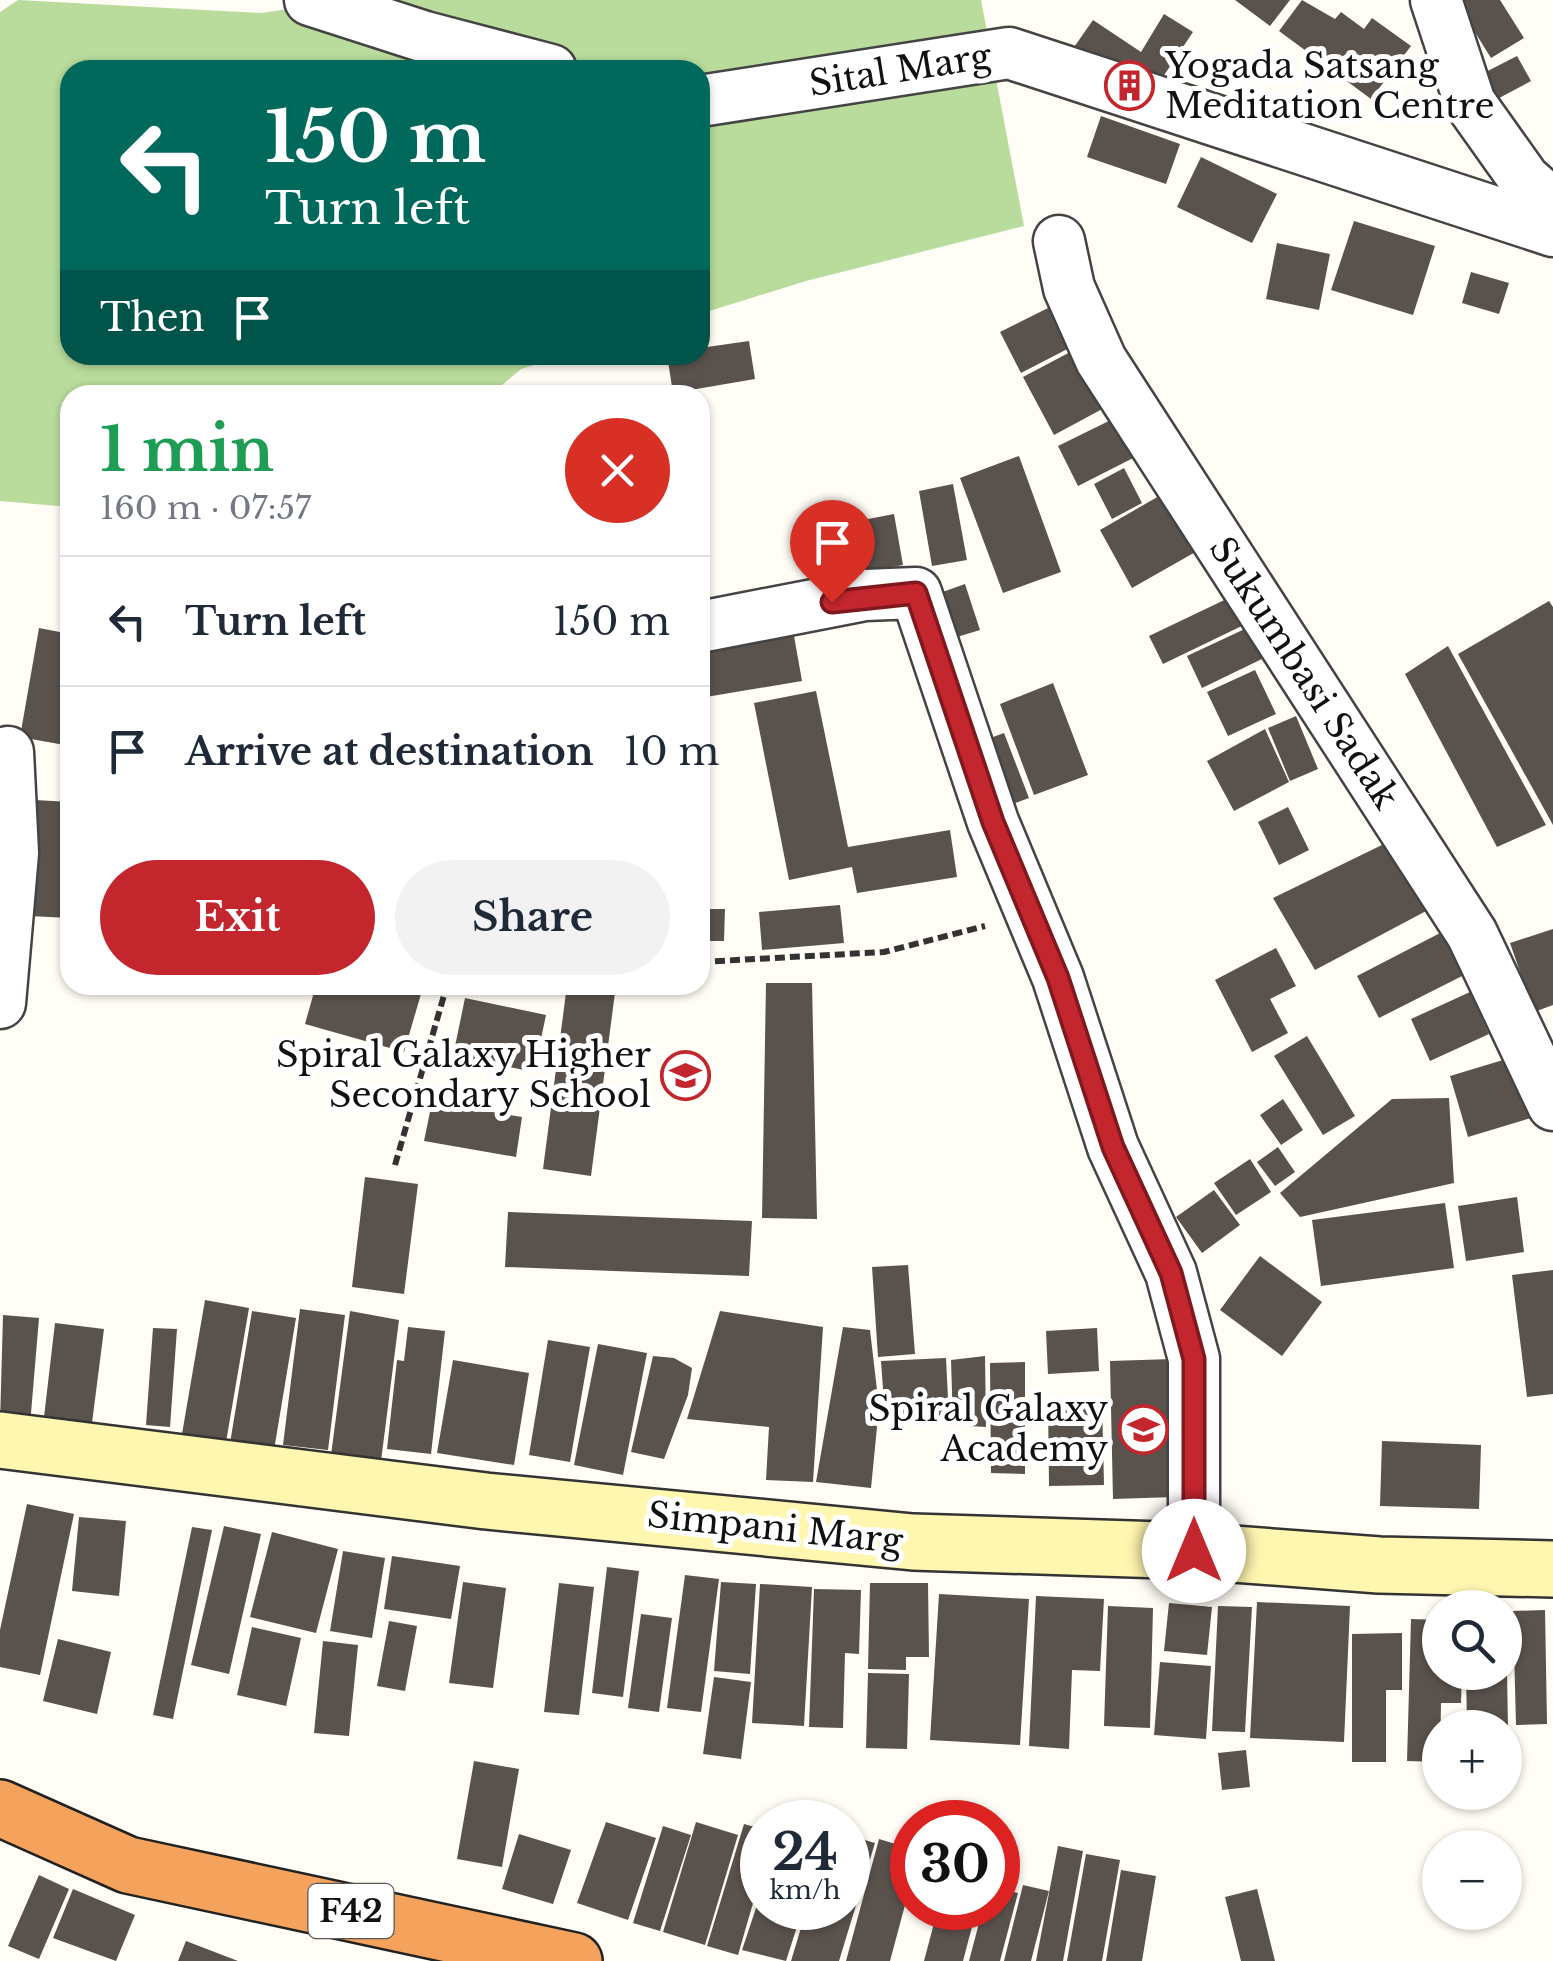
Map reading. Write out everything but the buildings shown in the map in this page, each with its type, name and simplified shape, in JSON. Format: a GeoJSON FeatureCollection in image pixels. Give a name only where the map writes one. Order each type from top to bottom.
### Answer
{"type":"FeatureCollection","features":[{"type":"Feature","properties":{"kind":"highway","name":"F42"},"geometry":{"type":"LineString","coordinates":[[0,1808],[128,1865],[574,1961]]}},
{"type":"Feature","properties":{"kind":"main road","name":"Simpani Marg"},"geometry":{"type":"LineString","coordinates":[[0,1440],[486,1502],[893,1540],[1194,1551],[1379,1565],[1553,1566]]}},
{"type":"Feature","properties":{"kind":"street"},"geometry":{"type":"LineString","coordinates":[[310,0],[425,38],[512,60]]}},
{"type":"Feature","properties":{"kind":"street"},"geometry":{"type":"LineString","coordinates":[[1436,0],[1470,103],[1524,179],[1553,204]]}},
{"type":"Feature","properties":{"kind":"street","name":"Sital Marg"},"geometry":{"type":"LineString","coordinates":[[710,99],[1009,53],[1553,232]]}},
{"type":"Feature","properties":{"kind":"street","name":"Sukumbasi Sadak"},"geometry":{"type":"LineString","coordinates":[[1060,240],[1070,288],[1100,360],[1472,934],[1553,1105]]}},
{"type":"Feature","properties":{"kind":"street"},"geometry":{"type":"LineString","coordinates":[[710,625],[865,596],[916,593],[993,822],[1058,978],[1113,1147],[1171,1273],[1194,1359],[1194,1551]]}},
{"type":"Feature","properties":{"kind":"street"},"geometry":{"type":"LineString","coordinates":[[0,1003],[13,854],[8,752]]}},
{"type":"Feature","properties":{"kind":"path"},"geometry":{"type":"LineString","coordinates":[[710,961],[884,952],[1030,914]]}},
{"type":"Feature","properties":{"kind":"path"},"geometry":{"type":"LineString","coordinates":[[395,1165],[445,995]]}},
{"type":"Feature","properties":{"kind":"green space"},"geometry":{"type":"Polygon","coordinates":[[[18,0],[262,13],[346,0],[981,0],[1024,226],[806,281],[710,311],[710,60],[60,60],[60,365],[534,365],[521,369],[502,385],[60,385],[60,506],[0,501],[0,12],[18,0]]]}},
{"type":"Feature","properties":{"kind":"place","name":"Yogada Satsang Meditation Centre"},"geometry":{"type":"Point","coordinates":[1130,86]}},
{"type":"Feature","properties":{"kind":"place","name":"Spiral Galaxy Higher Secondary School"},"geometry":{"type":"Point","coordinates":[686,1075]}},
{"type":"Feature","properties":{"kind":"place","name":"Spiral Galaxy Academy"},"geometry":{"type":"Point","coordinates":[1143,1429]}},
{"type":"Feature","properties":{"kind":"route"},"geometry":{"type":"LineString","coordinates":[[832,602],[916,593],[993,822],[1058,978],[1113,1147],[1171,1273],[1194,1359],[1194,1551]]}}]}
